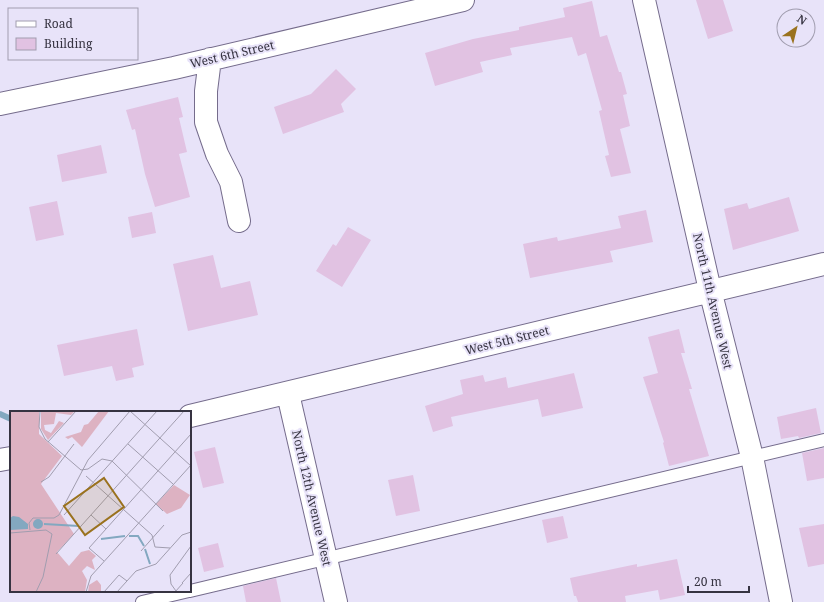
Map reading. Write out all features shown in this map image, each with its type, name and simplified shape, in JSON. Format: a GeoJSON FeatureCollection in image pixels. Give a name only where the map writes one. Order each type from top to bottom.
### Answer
{"type":"FeatureCollection","features":[{"type":"Feature","properties":{"kind":"street","name":"West 6th Street"},"geometry":{"type":"LineString","coordinates":[[0,104],[210,59],[463,0]]}},
{"type":"Feature","properties":{"kind":"street","name":"North 11th Avenue West"},"geometry":{"type":"LineString","coordinates":[[644,0],[710,290],[752,457],[781,602]]}},
{"type":"Feature","properties":{"kind":"street"},"geometry":{"type":"LineString","coordinates":[[210,59],[206,91],[206,122],[217,154],[231,182],[239,221]]}},
{"type":"Feature","properties":{"kind":"street","name":"West 5th Street"},"geometry":{"type":"LineString","coordinates":[[191,416],[288,394],[710,290],[824,264]]}},
{"type":"Feature","properties":{"kind":"street","name":"North 12th Avenue West"},"geometry":{"type":"LineString","coordinates":[[288,394],[336,602]]}},
{"type":"Feature","properties":{"kind":"street"},"geometry":{"type":"LineString","coordinates":[[0,460],[10,458]]}},
{"type":"Feature","properties":{"kind":"lane"},"geometry":{"type":"LineString","coordinates":[[191,591],[824,440]]}},
{"type":"Feature","properties":{"kind":"lane"},"geometry":{"type":"LineString","coordinates":[[142,602],[186,592]]}},
{"type":"Feature","properties":{"kind":"building"},"geometry":{"type":"Polygon","coordinates":[[[696,0],[723,0],[733,31],[708,39],[696,0]]]}},
{"type":"Feature","properties":{"kind":"building"},"geometry":{"type":"Polygon","coordinates":[[[592,1],[600,37],[607,35],[619,72],[621,72],[627,94],[623,95],[630,126],[620,129],[631,173],[611,177],[605,156],[609,155],[599,111],[602,110],[586,53],[578,56],[572,37],[510,48],[512,55],[480,62],[483,72],[435,86],[425,53],[473,39],[519,30],[519,27],[565,17],[563,8],[592,1]]]}},
{"type":"Feature","properties":{"kind":"building"},"geometry":{"type":"Polygon","coordinates":[[[336,69],[356,89],[341,104],[344,112],[283,134],[274,107],[311,94],[336,69]]]}},
{"type":"Feature","properties":{"kind":"building"},"geometry":{"type":"Polygon","coordinates":[[[178,97],[183,117],[179,118],[187,152],[179,154],[190,197],[155,207],[145,174],[135,129],[132,130],[126,110],[178,97]]]}},
{"type":"Feature","properties":{"kind":"building"},"geometry":{"type":"Polygon","coordinates":[[[101,145],[107,173],[62,182],[57,155],[101,145]]]}},
{"type":"Feature","properties":{"kind":"building"},"geometry":{"type":"Polygon","coordinates":[[[789,197],[799,231],[733,250],[724,209],[747,203],[749,209],[789,197]]]}},
{"type":"Feature","properties":{"kind":"building"},"geometry":{"type":"Polygon","coordinates":[[[57,201],[64,235],[36,241],[29,207],[57,201]]]}},
{"type":"Feature","properties":{"kind":"building"},"geometry":{"type":"Polygon","coordinates":[[[646,210],[653,242],[610,251],[613,262],[530,278],[523,244],[557,237],[558,241],[621,228],[618,216],[646,210]]]}},
{"type":"Feature","properties":{"kind":"building"},"geometry":{"type":"Polygon","coordinates":[[[152,212],[156,233],[132,238],[128,217],[152,212]]]}},
{"type":"Feature","properties":{"kind":"building"},"geometry":{"type":"Polygon","coordinates":[[[348,227],[371,240],[342,287],[316,271],[333,244],[336,246],[348,227]]]}},
{"type":"Feature","properties":{"kind":"building"},"geometry":{"type":"Polygon","coordinates":[[[213,255],[221,288],[250,281],[258,315],[188,331],[173,264],[213,255]]]}},
{"type":"Feature","properties":{"kind":"building"},"geometry":{"type":"Polygon","coordinates":[[[137,329],[144,365],[132,368],[134,377],[116,381],[112,366],[64,376],[57,345],[137,329]]]}},
{"type":"Feature","properties":{"kind":"building"},"geometry":{"type":"Polygon","coordinates":[[[679,329],[685,353],[681,353],[692,389],[689,389],[709,456],[669,466],[664,442],[643,377],[658,373],[648,337],[679,329]]]}},
{"type":"Feature","properties":{"kind":"building"},"geometry":{"type":"Polygon","coordinates":[[[574,373],[583,408],[542,417],[538,399],[451,417],[453,426],[433,432],[425,406],[463,394],[460,380],[483,375],[485,382],[506,377],[508,388],[574,373]]]}},
{"type":"Feature","properties":{"kind":"building"},"geometry":{"type":"Polygon","coordinates":[[[816,408],[821,433],[799,438],[798,436],[781,439],[777,417],[816,408]]]}},
{"type":"Feature","properties":{"kind":"building"},"geometry":{"type":"Polygon","coordinates":[[[215,447],[224,483],[203,488],[194,452],[215,447]]]}},
{"type":"Feature","properties":{"kind":"building"},"geometry":{"type":"Polygon","coordinates":[[[824,448],[824,478],[807,481],[802,453],[824,448]]]}},
{"type":"Feature","properties":{"kind":"building"},"geometry":{"type":"Polygon","coordinates":[[[413,475],[420,511],[396,516],[388,480],[413,475]]]}},
{"type":"Feature","properties":{"kind":"building"},"geometry":{"type":"Polygon","coordinates":[[[563,516],[568,538],[547,543],[542,520],[563,516]]]}},
{"type":"Feature","properties":{"kind":"building"},"geometry":{"type":"Polygon","coordinates":[[[824,524],[824,564],[808,567],[799,528],[824,524]]]}},
{"type":"Feature","properties":{"kind":"building"},"geometry":{"type":"Polygon","coordinates":[[[218,543],[224,567],[204,572],[198,548],[218,543]]]}},
{"type":"Feature","properties":{"kind":"building"},"geometry":{"type":"Polygon","coordinates":[[[677,559],[685,595],[660,600],[658,590],[625,596],[626,602],[578,602],[576,596],[574,596],[570,578],[637,564],[637,567],[677,559]]]}},
{"type":"Feature","properties":{"kind":"building"},"geometry":{"type":"Polygon","coordinates":[[[276,578],[281,602],[246,602],[243,586],[276,578]]]}},
{"type":"Feature","properties":{"kind":"waterway"},"geometry":{"type":"LineString","coordinates":[[0,414],[10,419]]}}]}
